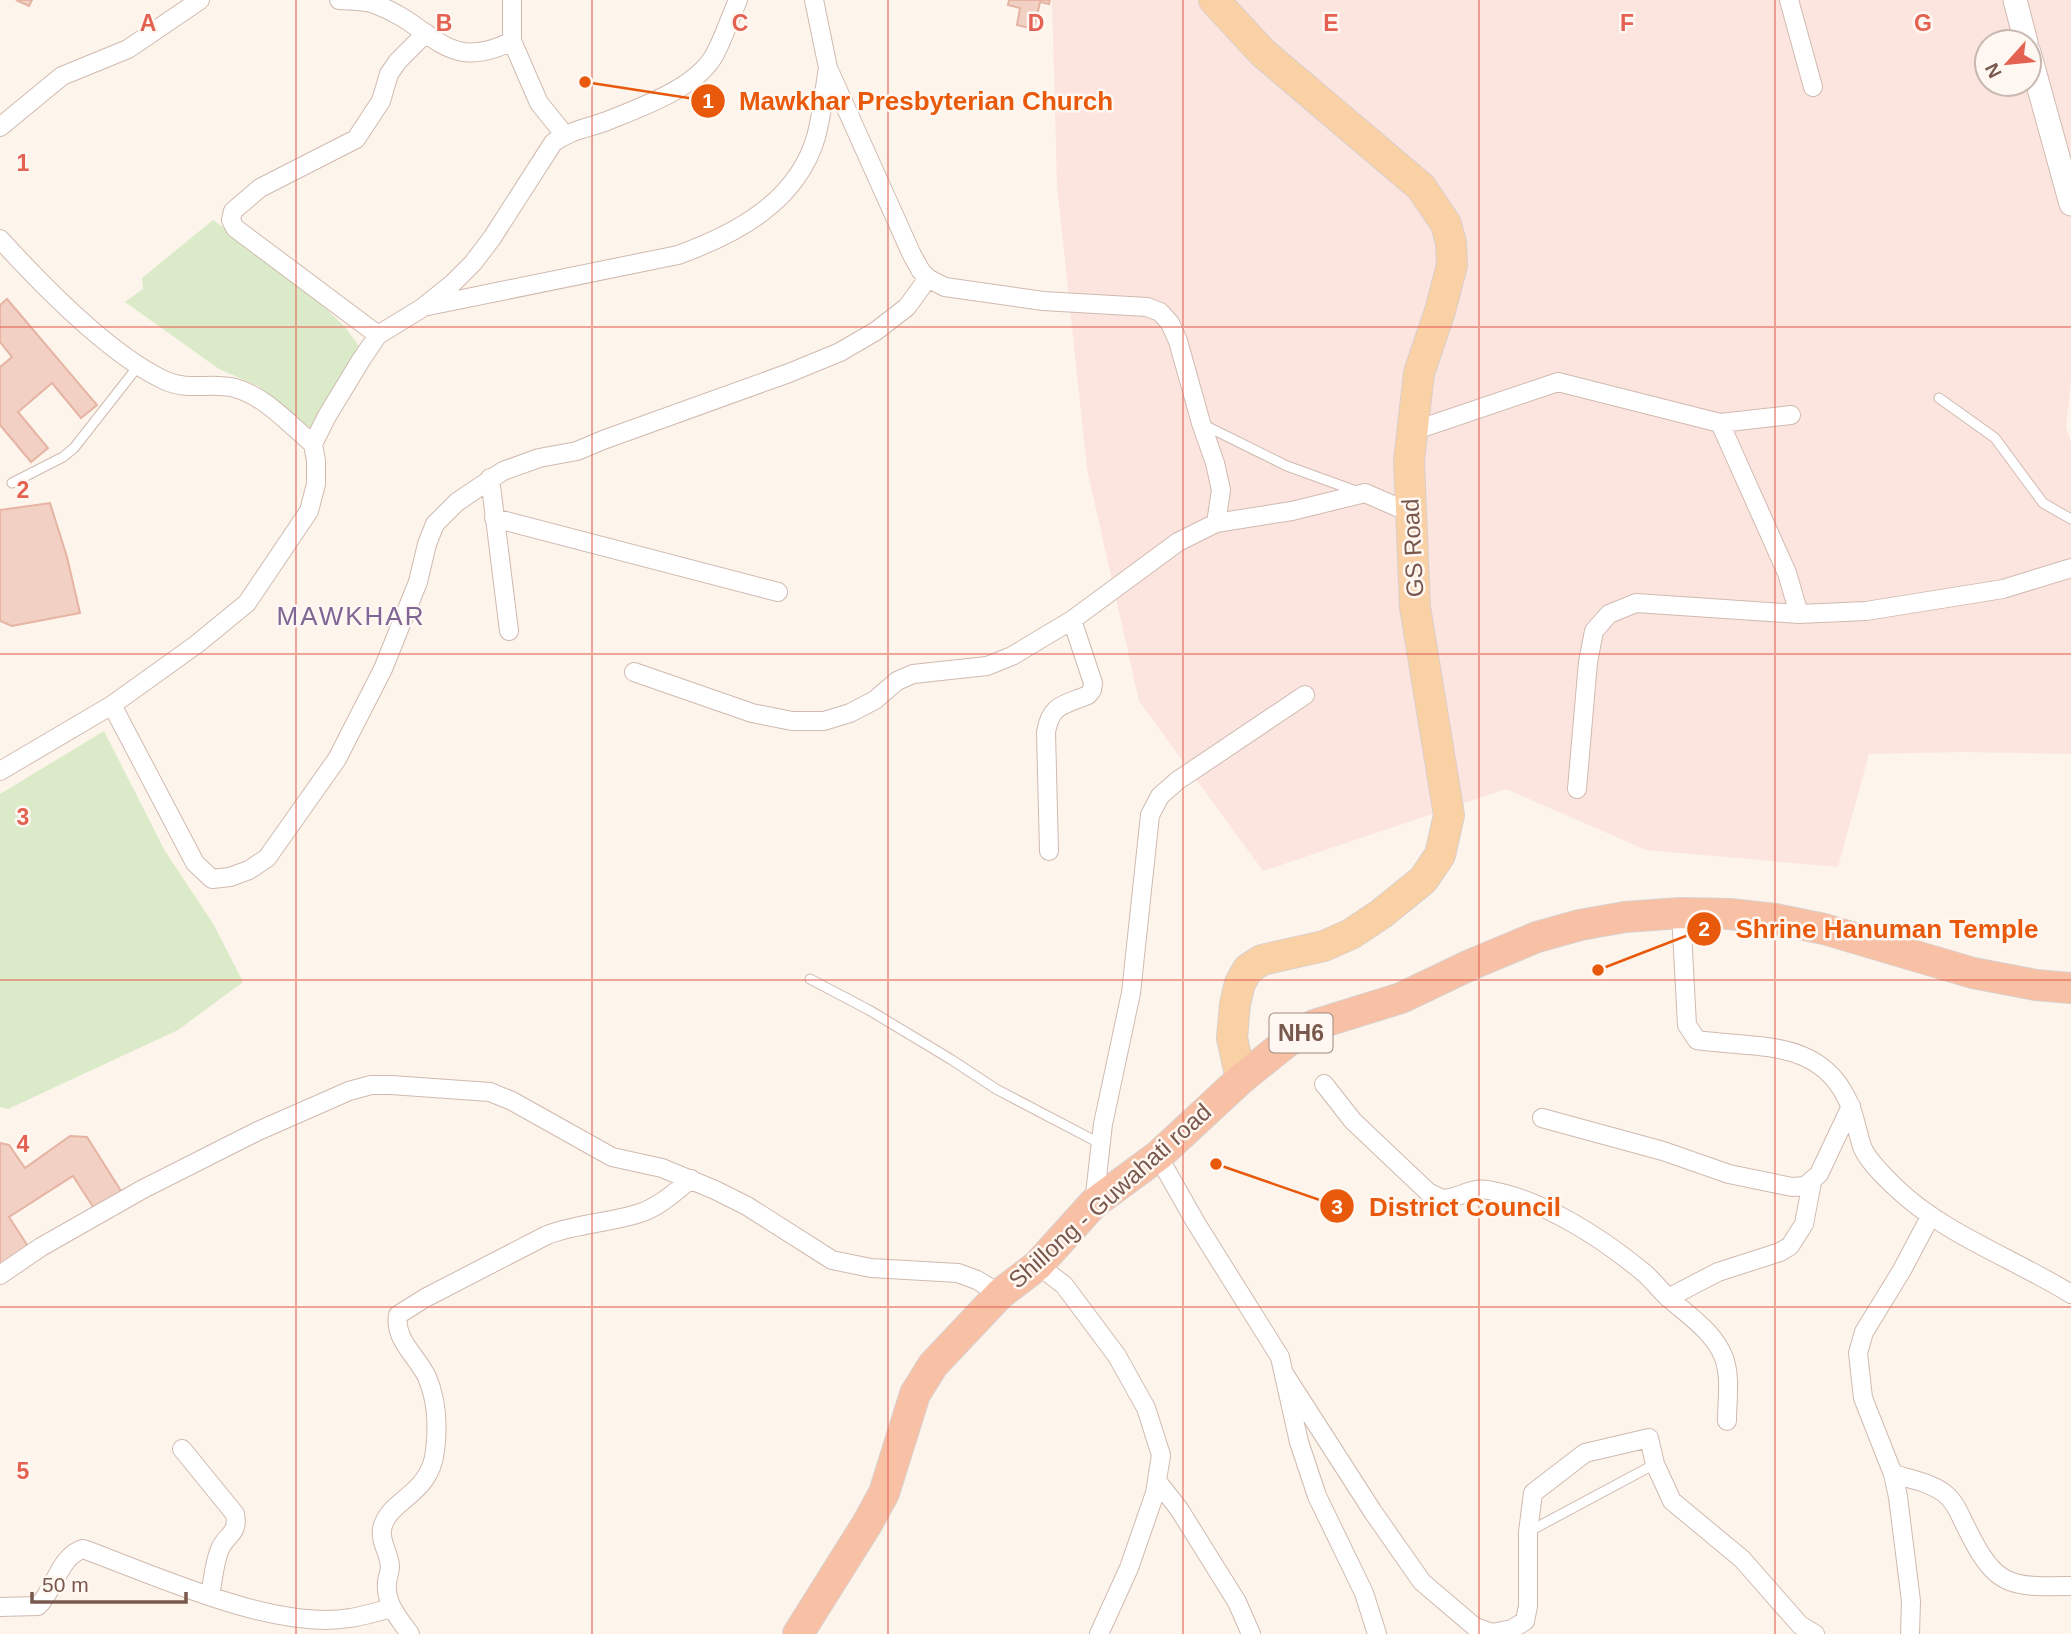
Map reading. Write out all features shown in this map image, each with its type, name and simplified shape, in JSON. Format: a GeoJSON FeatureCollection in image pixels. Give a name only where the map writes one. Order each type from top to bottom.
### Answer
{"type":"FeatureCollection","features":[{"type":"Feature","properties":{"kind":"highway","name":"Shillong - Guwahati road"},"geometry":{"type":"LineString","coordinates":[[798,1634],[884,1493],[915,1394],[933,1365],[1000,1294],[1038,1265],[1094,1203],[1158,1156],[1241,1079],[1287,1042],[1314,1025],[1401,998],[1537,937],[1580,925],[1625,917],[1681,914],[1730,914],[1775,919],[1824,929],[1973,973],[2036,985],[2071,988]]}},
{"type":"Feature","properties":{"kind":"main road","name":"GS Road"},"geometry":{"type":"LineString","coordinates":[[1215,2],[1263,53],[1421,187],[1446,224],[1451,243],[1451,265],[1440,311],[1419,373],[1409,461],[1415,607],[1449,815],[1440,855],[1423,880],[1351,934],[1324,946],[1262,960],[1248,969],[1240,983],[1235,1003],[1231,1038],[1241,1079]]}},
{"type":"Feature","properties":{"kind":"street"},"geometry":{"type":"LineString","coordinates":[[0,127],[62,76],[128,50],[200,0]]}},
{"type":"Feature","properties":{"kind":"street"},"geometry":{"type":"LineString","coordinates":[[339,0],[377,4],[464,54],[494,50],[512,41]]}},
{"type":"Feature","properties":{"kind":"street"},"geometry":{"type":"LineString","coordinates":[[512,0],[512,41],[539,103],[564,134]]}},
{"type":"Feature","properties":{"kind":"street"},"geometry":{"type":"LineString","coordinates":[[0,771],[112,705],[197,645],[247,603],[309,510],[316,484],[313,444],[327,416],[378,335],[422,307],[452,284],[473,263],[553,144],[564,134],[583,130],[615,117],[687,84],[702,71],[715,56],[738,0]]}},
{"type":"Feature","properties":{"kind":"street"},"geometry":{"type":"LineString","coordinates":[[814,0],[828,68],[920,271],[945,287],[1043,301],[1147,307],[1160,312],[1170,323],[1178,341],[1215,463],[1221,490],[1216,523]]}},
{"type":"Feature","properties":{"kind":"street"},"geometry":{"type":"LineString","coordinates":[[1789,0],[1812,87]]}},
{"type":"Feature","properties":{"kind":"street"},"geometry":{"type":"LineString","coordinates":[[2015,0],[2022,28]]}},
{"type":"Feature","properties":{"kind":"street"},"geometry":{"type":"LineString","coordinates":[[378,335],[235,228],[231,220],[233,211],[260,188],[356,139],[381,101],[389,74],[425,33]]}},
{"type":"Feature","properties":{"kind":"street"},"geometry":{"type":"LineString","coordinates":[[422,307],[678,255],[712,243],[741,227],[767,209],[791,187],[804,164],[816,138],[828,68]]}},
{"type":"Feature","properties":{"kind":"street"},"geometry":{"type":"LineString","coordinates":[[2042,98],[2071,204]]}},
{"type":"Feature","properties":{"kind":"street"},"geometry":{"type":"LineString","coordinates":[[0,239],[29,271],[78,316],[139,365],[167,382],[236,388],[259,399],[313,444]]}},
{"type":"Feature","properties":{"kind":"street"},"geometry":{"type":"LineString","coordinates":[[112,705],[195,863],[212,879],[230,877],[249,870],[267,858],[337,759],[394,644],[418,582],[435,524],[457,502],[503,471],[539,458],[577,451],[840,352],[876,331],[907,307],[928,278]]}},
{"type":"Feature","properties":{"kind":"street"},"geometry":{"type":"LineString","coordinates":[[1413,431],[1558,382],[1720,423],[1791,415]]}},
{"type":"Feature","properties":{"kind":"street"},"geometry":{"type":"LineString","coordinates":[[1720,423],[1787,573],[1799,614]]}},
{"type":"Feature","properties":{"kind":"street"},"geometry":{"type":"LineString","coordinates":[[490,478],[509,631]]}},
{"type":"Feature","properties":{"kind":"street"},"geometry":{"type":"LineString","coordinates":[[634,672],[752,713],[792,721],[824,721],[850,713],[874,700],[897,681],[913,674],[987,666],[1012,656],[1072,620],[1178,542],[1216,523],[1292,511],[1365,493],[1411,513]]}},
{"type":"Feature","properties":{"kind":"street"},"geometry":{"type":"LineString","coordinates":[[494,518],[778,592]]}},
{"type":"Feature","properties":{"kind":"street"},"geometry":{"type":"LineString","coordinates":[[1577,789],[1588,662],[1594,631],[1609,614],[1636,603],[1799,614],[1866,611],[2003,589],[2071,568]]}},
{"type":"Feature","properties":{"kind":"street"},"geometry":{"type":"LineString","coordinates":[[1049,851],[1046,732],[1049,717],[1059,706],[1088,695],[1093,683],[1072,620]]}},
{"type":"Feature","properties":{"kind":"street"},"geometry":{"type":"LineString","coordinates":[[1094,1203],[1101,1144],[1131,993],[1150,815],[1160,796],[1177,781],[1305,695]]}},
{"type":"Feature","properties":{"kind":"street"},"geometry":{"type":"LineString","coordinates":[[1681,914],[1687,1025],[1697,1040],[1778,1047],[1808,1057],[1824,1066],[1851,1106],[1864,1149],[1894,1187],[1930,1217],[2071,1294]]}},
{"type":"Feature","properties":{"kind":"street"},"geometry":{"type":"LineString","coordinates":[[1324,1084],[1353,1121],[1428,1192],[1448,1199],[1474,1189],[1488,1189],[1549,1211],[1596,1236],[1645,1274],[1716,1341],[1728,1375],[1727,1421]]}},
{"type":"Feature","properties":{"kind":"street"},"geometry":{"type":"LineString","coordinates":[[0,1275],[41,1247],[143,1189],[258,1131],[349,1091],[371,1085],[490,1092],[534,1112],[612,1157],[662,1168],[747,1206],[832,1260],[871,1268],[958,1273],[977,1280],[1000,1294]]}},
{"type":"Feature","properties":{"kind":"street"},"geometry":{"type":"LineString","coordinates":[[1542,1118],[1663,1151],[1742,1177],[1792,1187],[1805,1186],[1819,1174],[1851,1106]]}},
{"type":"Feature","properties":{"kind":"street"},"geometry":{"type":"LineString","coordinates":[[1158,1156],[1196,1223],[1280,1357],[1300,1442],[1317,1496],[1364,1593],[1377,1634]]}},
{"type":"Feature","properties":{"kind":"street"},"geometry":{"type":"LineString","coordinates":[[410,1634],[391,1608],[387,1597],[390,1567],[381,1532],[389,1514],[423,1483],[431,1471],[437,1425],[434,1400],[426,1376],[401,1338],[397,1324],[398,1315],[547,1235],[566,1228],[639,1214],[656,1206],[691,1179]]}},
{"type":"Feature","properties":{"kind":"street"},"geometry":{"type":"LineString","coordinates":[[1668,1298],[1718,1272],[1780,1252],[1790,1246],[1804,1224],[1812,1182]]}},
{"type":"Feature","properties":{"kind":"street"},"geometry":{"type":"LineString","coordinates":[[1910,1634],[1911,1601],[1898,1497],[1893,1474],[1863,1398],[1858,1353],[1864,1332],[1930,1217]]}},
{"type":"Feature","properties":{"kind":"street"},"geometry":{"type":"LineString","coordinates":[[1038,1265],[1064,1285],[1123,1366],[1146,1408],[1161,1455],[1155,1493],[1129,1568],[1099,1634]]}},
{"type":"Feature","properties":{"kind":"street"},"geometry":{"type":"LineString","coordinates":[[1285,1376],[1422,1582],[1475,1627],[1492,1633],[1511,1629],[1525,1621],[1528,1606],[1528,1532],[1533,1493],[1585,1453],[1649,1438],[1655,1464],[1672,1501],[1730,1547],[1800,1625],[1815,1634]]}},
{"type":"Feature","properties":{"kind":"street"},"geometry":{"type":"LineString","coordinates":[[182,1448],[235,1514],[237,1523],[234,1531],[220,1547],[210,1595]]}},
{"type":"Feature","properties":{"kind":"street"},"geometry":{"type":"LineString","coordinates":[[1893,1474],[1931,1485],[1951,1499],[1989,1566],[2000,1576],[2026,1587],[2071,1586]]}},
{"type":"Feature","properties":{"kind":"street"},"geometry":{"type":"LineString","coordinates":[[1157,1481],[1179,1509],[1237,1602],[1251,1634]]}},
{"type":"Feature","properties":{"kind":"street"},"geometry":{"type":"LineString","coordinates":[[0,1607],[38,1606],[69,1558],[76,1551],[83,1549],[210,1595],[277,1615],[348,1619],[391,1608]]}},
{"type":"Feature","properties":{"kind":"lane"},"geometry":{"type":"LineString","coordinates":[[12,483],[63,457],[74,448],[139,365]]}},
{"type":"Feature","properties":{"kind":"lane"},"geometry":{"type":"LineString","coordinates":[[1939,398],[1994,438],[2043,503],[2071,519]]}},
{"type":"Feature","properties":{"kind":"lane"},"geometry":{"type":"LineString","coordinates":[[1201,423],[1287,466],[1351,491],[1365,493]]}},
{"type":"Feature","properties":{"kind":"lane"},"geometry":{"type":"LineString","coordinates":[[810,979],[881,1017],[996,1089],[1101,1144]]}},
{"type":"Feature","properties":{"kind":"lane"},"geometry":{"type":"LineString","coordinates":[[1528,1532],[1655,1464]]}},
{"type":"Feature","properties":{"kind":"shaded area"},"geometry":{"type":"Polygon","coordinates":[[[1052,0],[2071,0],[2071,382],[2066,427],[2071,442],[2071,754],[1869,754],[1838,867],[1646,850],[1506,789],[1263,871],[1139,701],[1087,469],[1057,185],[1052,0]]]}},
{"type":"Feature","properties":{"kind":"green space"},"geometry":{"type":"Polygon","coordinates":[[[213,220],[294,278],[345,327],[362,350],[310,435],[258,386],[219,369],[125,302],[143,289],[142,278],[213,220]]]}},
{"type":"Feature","properties":{"kind":"green space"},"geometry":{"type":"Polygon","coordinates":[[[104,731],[165,851],[214,925],[243,982],[178,1030],[8,1109],[0,1107],[0,794],[104,731]]]}},
{"type":"Feature","properties":{"kind":"building"},"geometry":{"type":"Polygon","coordinates":[[[16,0],[32,0],[29,6],[16,0]]]}},
{"type":"Feature","properties":{"kind":"building"},"geometry":{"type":"Polygon","coordinates":[[[1009,0],[1050,0],[1049,4],[1040,2],[1034,29],[1017,25],[1020,8],[1008,5],[1009,0]]]}},
{"type":"Feature","properties":{"kind":"building"},"geometry":{"type":"Polygon","coordinates":[[[7,299],[97,405],[81,418],[52,383],[18,412],[48,448],[31,462],[0,425],[0,367],[12,357],[0,342],[0,305],[7,299]]]}},
{"type":"Feature","properties":{"kind":"building"},"geometry":{"type":"Polygon","coordinates":[[[50,503],[67,557],[80,613],[12,626],[0,621],[0,510],[50,503]]]}},
{"type":"Feature","properties":{"kind":"building"},"geometry":{"type":"Polygon","coordinates":[[[70,1136],[87,1137],[126,1199],[99,1216],[73,1176],[9,1217],[35,1257],[0,1273],[0,1143],[9,1145],[25,1168],[70,1136]]]}},
{"type":"Feature","properties":{"kind":"place","name":"Mawkhar Presbyterian Church"},"geometry":{"type":"Point","coordinates":[585,82]}},
{"type":"Feature","properties":{"kind":"place","name":"Shrine Hanuman Temple"},"geometry":{"type":"Point","coordinates":[1598,970]}},
{"type":"Feature","properties":{"kind":"place","name":"District Council"},"geometry":{"type":"Point","coordinates":[1216,1164]}},
{"type":"Feature","properties":{"kind":"district","name":"MAWKHAR"},"geometry":{"type":"Point","coordinates":[351,616]}}]}
